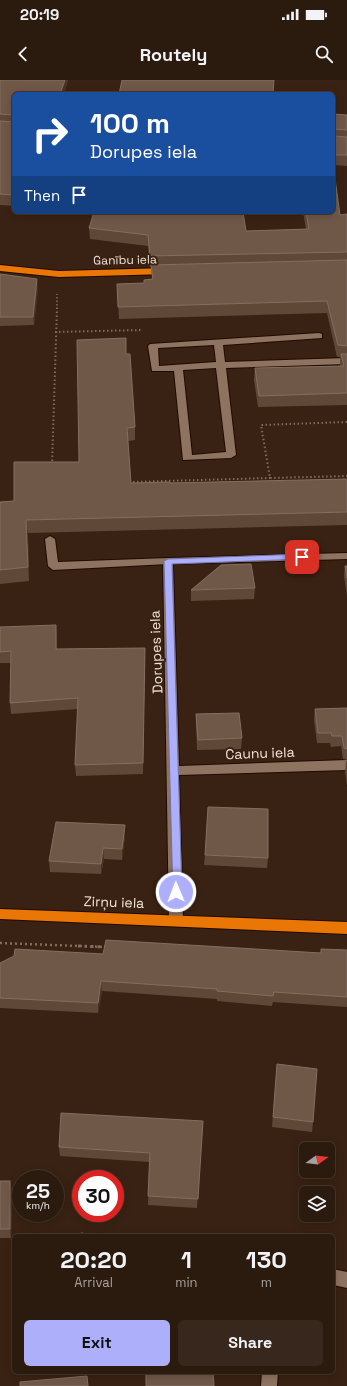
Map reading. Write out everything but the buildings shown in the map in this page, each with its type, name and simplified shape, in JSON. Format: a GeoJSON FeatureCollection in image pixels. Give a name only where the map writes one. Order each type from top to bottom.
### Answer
{"type":"FeatureCollection","features":[{"type":"Feature","properties":{"kind":"highway","name":"Ganību iela"},"geometry":{"type":"LineString","coordinates":[[0,268],[59,274],[180,271]]}},
{"type":"Feature","properties":{"kind":"highway","name":"Zirņu iela"},"geometry":{"type":"LineString","coordinates":[[0,914],[347,928]]}},
{"type":"Feature","properties":{"kind":"street"},"geometry":{"type":"LineString","coordinates":[[319,336],[153,346],[155,369],[220,365],[347,362]]}},
{"type":"Feature","properties":{"kind":"street"},"geometry":{"type":"LineString","coordinates":[[178,367],[188,458],[231,455],[218,342]]}},
{"type":"Feature","properties":{"kind":"street"},"geometry":{"type":"LineString","coordinates":[[50,539],[54,566],[347,556]]}},
{"type":"Feature","properties":{"kind":"street","name":"Dorupes iela"},"geometry":{"type":"LineString","coordinates":[[168,561],[174,772],[176,921]]}},
{"type":"Feature","properties":{"kind":"street","name":"Caunu iela"},"geometry":{"type":"LineString","coordinates":[[174,772],[347,765]]}},
{"type":"Feature","properties":{"kind":"street"},"geometry":{"type":"LineString","coordinates":[[335,1277],[347,1280]]}},
{"type":"Feature","properties":{"kind":"street"},"geometry":{"type":"LineString","coordinates":[[269,1386],[270,1374]]}},
{"type":"Feature","properties":{"kind":"path"},"geometry":{"type":"LineString","coordinates":[[52,468],[55,332],[59,274]]}},
{"type":"Feature","properties":{"kind":"path"},"geometry":{"type":"LineString","coordinates":[[55,332],[142,328],[142,346],[153,346]]}},
{"type":"Feature","properties":{"kind":"path"},"geometry":{"type":"LineString","coordinates":[[270,478],[262,425],[347,422]]}},
{"type":"Feature","properties":{"kind":"path"},"geometry":{"type":"LineString","coordinates":[[122,482],[347,476]]}},
{"type":"Feature","properties":{"kind":"path"},"geometry":{"type":"LineString","coordinates":[[0,943],[110,947]]}},
{"type":"Feature","properties":{"kind":"route"},"geometry":{"type":"LineString","coordinates":[[176,892],[168,561],[302,557]]}}]}
